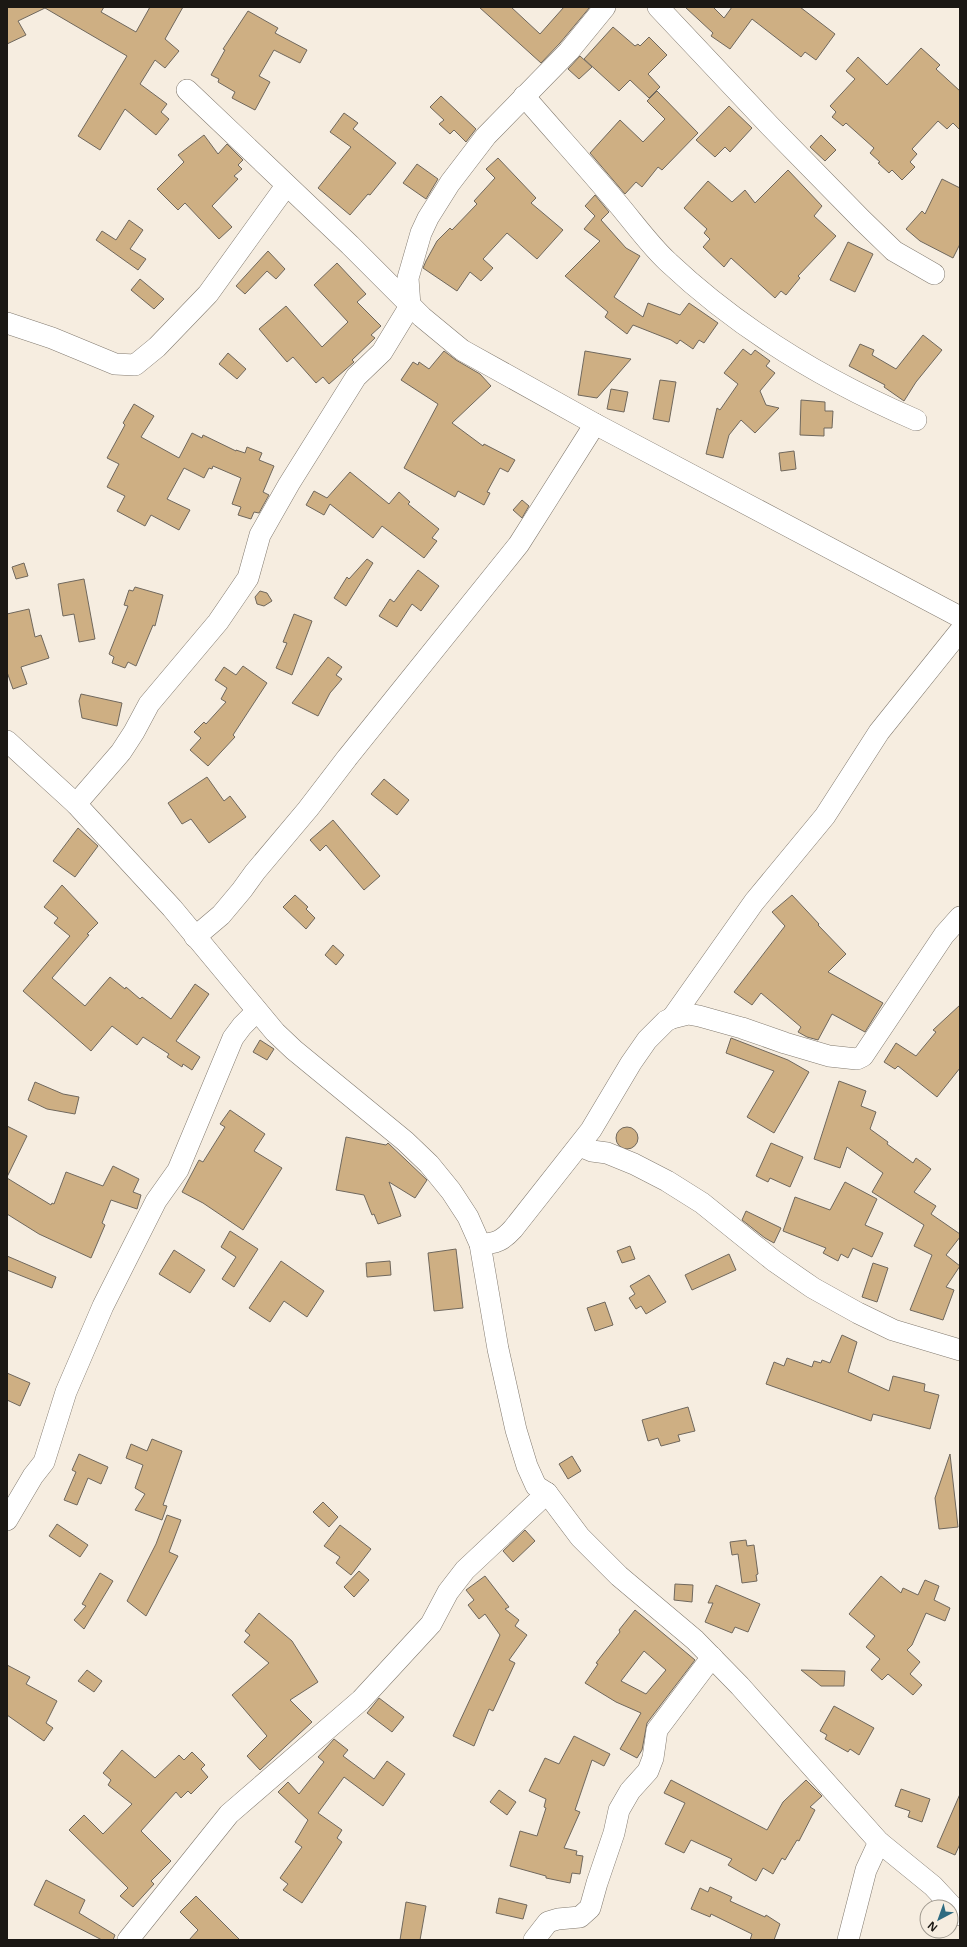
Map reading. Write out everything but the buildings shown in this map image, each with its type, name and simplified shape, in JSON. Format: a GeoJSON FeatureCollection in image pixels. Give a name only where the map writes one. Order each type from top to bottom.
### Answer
{"type":"FeatureCollection","features":[{"type":"Feature","properties":{"kind":"street"},"geometry":{"type":"LineString","coordinates":[[76,804],[121,752],[149,704],[218,622],[248,578],[260,535],[289,484],[356,377],[382,352],[410,306],[408,278],[421,233],[428,218],[450,183],[486,136],[569,51],[605,7]]}},
{"type":"Feature","properties":{"kind":"street"},"geometry":{"type":"LineString","coordinates":[[658,7],[770,126],[894,251],[934,274]]}},
{"type":"Feature","properties":{"kind":"street"},"geometry":{"type":"LineString","coordinates":[[188,90],[286,186],[350,245],[410,306],[434,328],[462,350],[595,424],[960,617]]}},
{"type":"Feature","properties":{"kind":"street"},"geometry":{"type":"LineString","coordinates":[[524,96],[666,260],[699,289],[747,326],[789,355],[830,379],[916,420]]}},
{"type":"Feature","properties":{"kind":"street"},"geometry":{"type":"LineString","coordinates":[[7,323],[52,338],[115,364],[135,365],[157,347],[208,294],[286,186]]}},
{"type":"Feature","properties":{"kind":"street"},"geometry":{"type":"LineString","coordinates":[[195,937],[220,915],[242,890],[519,544],[595,424]]}},
{"type":"Feature","properties":{"kind":"street"},"geometry":{"type":"LineString","coordinates":[[480,1244],[492,1244],[503,1240],[580,1146],[639,1051],[661,1026],[672,1018],[754,902],[825,816],[879,732],[960,631]]}},
{"type":"Feature","properties":{"kind":"street"},"geometry":{"type":"LineString","coordinates":[[7,740],[76,804],[172,908],[257,1011],[294,1050],[405,1141],[430,1164],[451,1191],[468,1217],[480,1244],[498,1349],[516,1430],[527,1466],[536,1486],[547,1493],[580,1536],[619,1576],[695,1640],[740,1686],[879,1842],[932,1886],[960,1915]]}},
{"type":"Feature","properties":{"kind":"street"},"geometry":{"type":"LineString","coordinates":[[672,1018],[688,1014],[699,1016],[829,1056],[857,1059],[863,1056],[944,935],[960,917]]}},
{"type":"Feature","properties":{"kind":"street"},"geometry":{"type":"LineString","coordinates":[[7,1520],[33,1476],[44,1462],[66,1392],[103,1306],[156,1201],[178,1170],[233,1038],[242,1026],[257,1011]]}},
{"type":"Feature","properties":{"kind":"street"},"geometry":{"type":"LineString","coordinates":[[580,1146],[592,1151],[607,1153],[634,1164],[667,1181],[702,1203],[762,1252],[807,1283],[858,1313],[893,1330],[960,1350]]}},
{"type":"Feature","properties":{"kind":"street"},"geometry":{"type":"LineString","coordinates":[[128,1940],[229,1814],[361,1700],[431,1624],[448,1592],[465,1570],[547,1493]]}},
{"type":"Feature","properties":{"kind":"street"},"geometry":{"type":"LineString","coordinates":[[534,1940],[548,1922],[558,1919],[580,1917],[590,1908],[614,1833],[619,1810],[630,1791],[648,1771],[653,1758],[657,1730],[663,1719],[712,1657]]}},
{"type":"Feature","properties":{"kind":"street"},"geometry":{"type":"LineString","coordinates":[[848,1940],[866,1870],[879,1842]]}}]}
